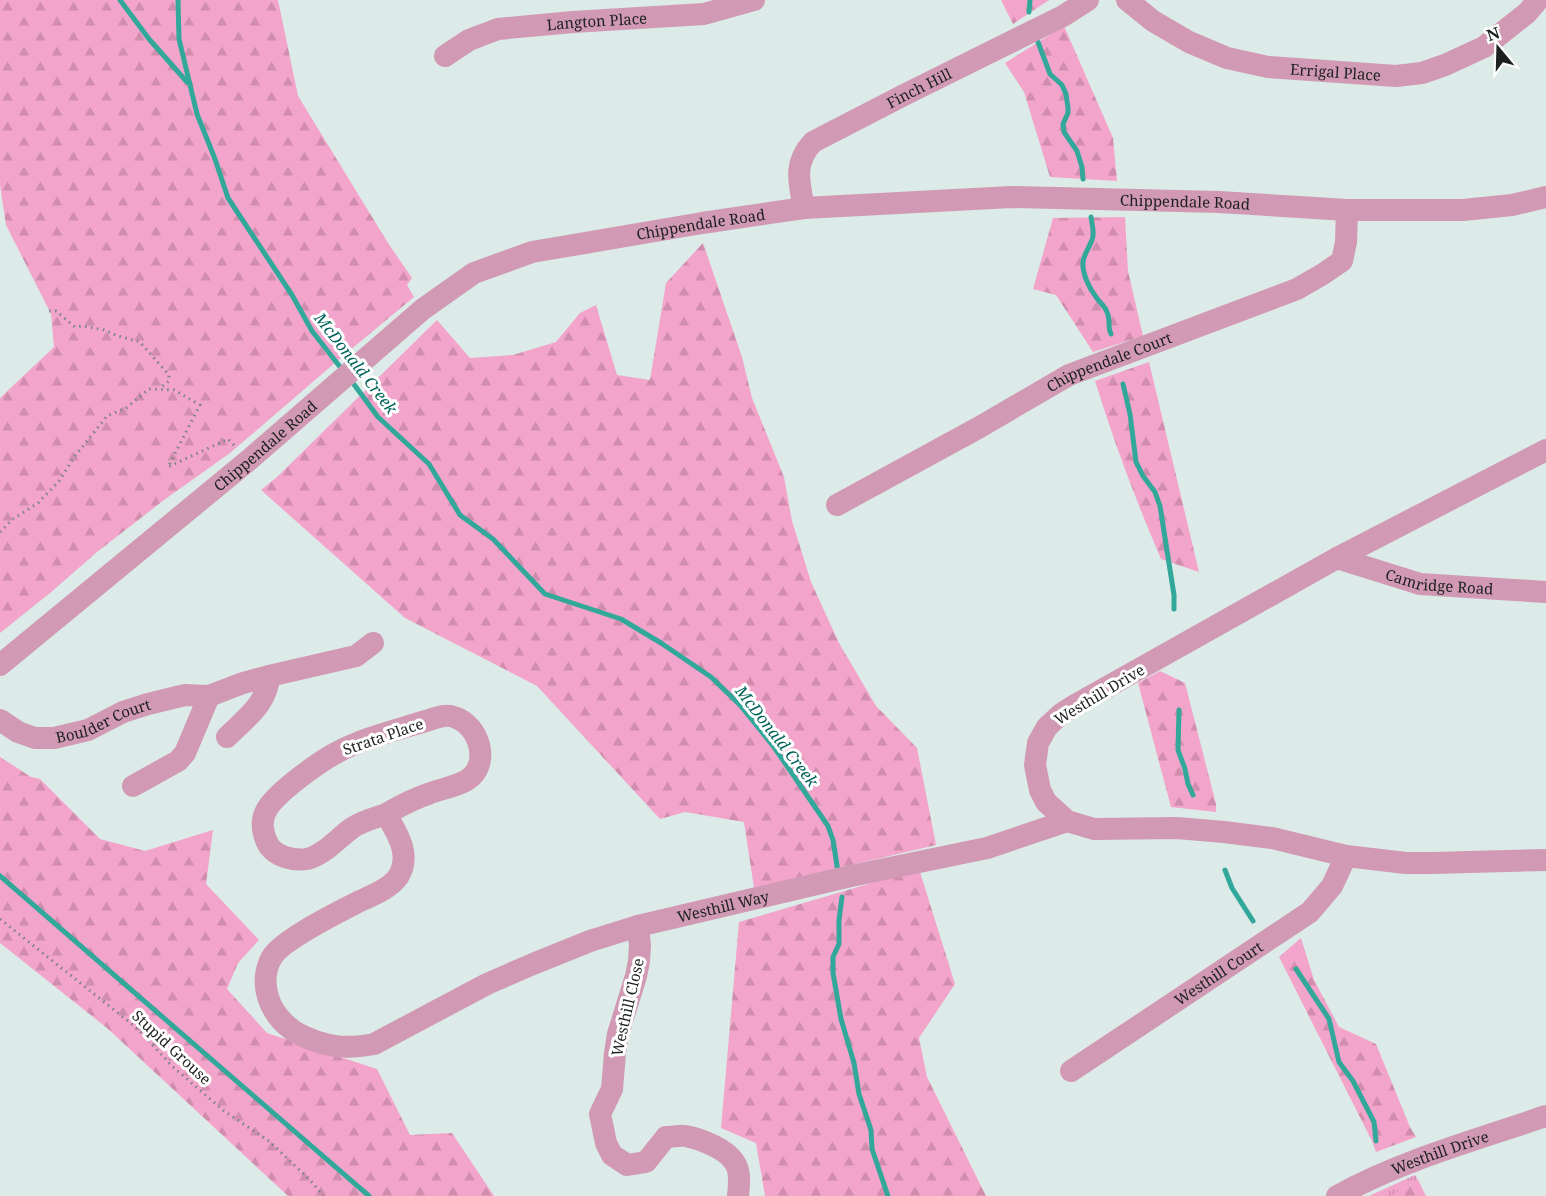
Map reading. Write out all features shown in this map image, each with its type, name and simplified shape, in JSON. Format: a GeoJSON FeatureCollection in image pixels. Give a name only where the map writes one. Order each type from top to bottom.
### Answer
{"type":"FeatureCollection","features":[{"type":"Feature","properties":{"kind":"street","name":"Langton Place"},"geometry":{"type":"LineString","coordinates":[[445,56],[469,40],[498,29],[573,21],[704,14],[754,0]]}},
{"type":"Feature","properties":{"kind":"street","name":"Finch Hill"},"geometry":{"type":"LineString","coordinates":[[804,208],[799,183],[799,166],[803,154],[813,142],[1063,16],[1088,0]]}},
{"type":"Feature","properties":{"kind":"street","name":"Errigal Place"},"geometry":{"type":"LineString","coordinates":[[1127,0],[1153,21],[1189,42],[1227,58],[1268,67],[1396,76],[1422,73],[1484,47],[1527,13],[1538,0]]}},
{"type":"Feature","properties":{"kind":"street","name":"Chippendale Road"},"geometry":{"type":"LineString","coordinates":[[0,665],[249,460],[423,309],[474,273],[532,252],[804,208],[1011,197],[1220,202],[1347,210],[1463,210],[1512,205],[1546,197]]}},
{"type":"Feature","properties":{"kind":"street","name":"Chippendale Court"},"geometry":{"type":"LineString","coordinates":[[837,505],[1069,375],[1297,289],[1323,274],[1342,261],[1346,242],[1347,210]]}},
{"type":"Feature","properties":{"kind":"street","name":"Westhill Drive"},"geometry":{"type":"LineString","coordinates":[[1067,822],[1046,802],[1040,790],[1035,765],[1038,743],[1047,727],[1061,714],[1337,558],[1546,450]]}},
{"type":"Feature","properties":{"kind":"street","name":"Camridge Road"},"geometry":{"type":"LineString","coordinates":[[1337,558],[1420,584],[1546,592]]}},
{"type":"Feature","properties":{"kind":"street"},"geometry":{"type":"LineString","coordinates":[[133,786],[178,761],[185,753],[209,696],[243,683],[356,656],[374,643]]}},
{"type":"Feature","properties":{"kind":"street"},"geometry":{"type":"LineString","coordinates":[[227,737],[258,707],[269,686],[269,676]]}},
{"type":"Feature","properties":{"kind":"street","name":"Boulder Court"},"geometry":{"type":"LineString","coordinates":[[0,720],[18,732],[35,738],[54,738],[88,730],[123,712],[148,704],[185,695],[209,696]]}},
{"type":"Feature","properties":{"kind":"street","name":"Strata Place"},"geometry":{"type":"LineString","coordinates":[[445,716],[454,716],[470,728],[481,752],[474,774],[468,780],[408,801],[386,814],[354,826],[317,855],[307,859],[296,860],[278,854],[267,843],[263,828],[265,812],[271,803],[303,775],[336,752],[445,716]]}},
{"type":"Feature","properties":{"kind":"street","name":"Westhill Way"},"geometry":{"type":"LineString","coordinates":[[386,814],[404,852],[404,861],[396,880],[385,889],[330,916],[282,945],[272,956],[267,968],[265,980],[269,1002],[283,1023],[296,1033],[335,1047],[354,1048],[374,1044],[487,984],[590,941],[638,926],[851,876],[987,848],[1067,822]]}},
{"type":"Feature","properties":{"kind":"street"},"geometry":{"type":"LineString","coordinates":[[1067,822],[1094,829],[1177,828],[1224,831],[1272,838],[1346,856],[1423,863],[1546,860]]}},
{"type":"Feature","properties":{"kind":"street","name":"Westhill Court"},"geometry":{"type":"LineString","coordinates":[[1071,1071],[1310,912],[1332,886],[1346,856]]}},
{"type":"Feature","properties":{"kind":"street","name":"Westhill Close"},"geometry":{"type":"LineString","coordinates":[[638,926],[640,946],[637,968],[618,1034],[612,1089],[600,1114],[606,1143],[612,1155],[627,1165],[646,1161],[666,1137],[684,1136],[708,1143],[722,1150],[736,1164],[740,1182],[738,1196]]}},
{"type":"Feature","properties":{"kind":"street","name":"Westhill Drive"},"geometry":{"type":"LineString","coordinates":[[1337,1196],[1396,1167],[1546,1116]]}},
{"type":"Feature","properties":{"kind":"path"},"geometry":{"type":"LineString","coordinates":[[50,310],[56,311],[75,327],[83,326],[104,330],[140,342],[169,375],[169,381],[159,389]]}},
{"type":"Feature","properties":{"kind":"path"},"geometry":{"type":"LineString","coordinates":[[0,532],[13,519],[38,503],[59,481],[75,456],[107,416],[126,408],[149,389],[174,390],[200,405],[168,467],[228,439],[249,460]]}},
{"type":"Feature","properties":{"kind":"path","name":"Stupid Grouse"},"geometry":{"type":"LineString","coordinates":[[0,919],[138,1029],[172,1066],[224,1111],[269,1141],[311,1181],[323,1196]]}},
{"type":"Feature","properties":{"kind":"green space"},"geometry":{"type":"Polygon","coordinates":[[[0,0],[278,0],[298,96],[412,278],[407,285],[414,297],[230,453],[97,552],[0,633],[0,398],[54,347],[51,314],[6,225],[0,185],[0,0]]]}},
{"type":"Feature","properties":{"kind":"green space"},"geometry":{"type":"Polygon","coordinates":[[[1001,0],[1049,0],[1013,24],[1001,0]]]}},
{"type":"Feature","properties":{"kind":"green space"},"geometry":{"type":"Polygon","coordinates":[[[1064,26],[1113,138],[1117,181],[1050,177],[1024,92],[1005,63],[1064,26]]]}},
{"type":"Feature","properties":{"kind":"green space"},"geometry":{"type":"Polygon","coordinates":[[[1125,217],[1128,271],[1143,336],[1093,352],[1056,295],[1033,289],[1053,218],[1125,217]]]}},
{"type":"Feature","properties":{"kind":"green space"},"geometry":{"type":"Polygon","coordinates":[[[703,243],[742,357],[752,398],[784,477],[792,521],[811,582],[839,643],[876,706],[917,748],[936,845],[754,888],[744,822],[685,812],[660,819],[537,686],[405,618],[261,490],[437,320],[470,358],[513,355],[556,342],[580,313],[596,305],[617,375],[650,380],[666,283],[703,243]]]}},
{"type":"Feature","properties":{"kind":"green space"},"geometry":{"type":"Polygon","coordinates":[[[1149,362],[1199,572],[1161,559],[1126,471],[1095,381],[1149,362]]]}},
{"type":"Feature","properties":{"kind":"green space"},"geometry":{"type":"Polygon","coordinates":[[[1160,671],[1185,683],[1216,804],[1216,812],[1171,807],[1138,683],[1160,671]]]}},
{"type":"Feature","properties":{"kind":"green space"},"geometry":{"type":"Polygon","coordinates":[[[0,757],[31,777],[40,779],[100,839],[145,851],[213,830],[206,884],[259,940],[238,963],[227,989],[267,1033],[377,1069],[410,1135],[452,1133],[494,1196],[288,1196],[107,1028],[0,943],[0,757]]]}},
{"type":"Feature","properties":{"kind":"green space"},"geometry":{"type":"Polygon","coordinates":[[[919,869],[955,984],[919,1038],[927,1077],[986,1196],[765,1196],[756,1143],[721,1128],[739,922],[919,869]]]}},
{"type":"Feature","properties":{"kind":"green space"},"geometry":{"type":"Polygon","coordinates":[[[1301,938],[1314,980],[1339,1027],[1376,1044],[1416,1137],[1376,1152],[1279,957],[1301,938]]]}},
{"type":"Feature","properties":{"kind":"green space"},"geometry":{"type":"Polygon","coordinates":[[[1415,1175],[1418,1180],[1392,1196],[1369,1196],[1415,1175]]]}},
{"type":"Feature","properties":{"kind":"green space"},"geometry":{"type":"Polygon","coordinates":[[[1418,1180],[1426,1196],[1392,1196],[1393,1195],[1418,1180]]]}},
{"type":"Feature","properties":{"kind":"waterway","name":"McDonald Creek"},"geometry":{"type":"LineString","coordinates":[[120,0],[149,39],[187,82]]}},
{"type":"Feature","properties":{"kind":"waterway","name":"McDonald Creek"},"geometry":{"type":"LineString","coordinates":[[178,0],[179,39],[197,114],[228,198],[292,295],[312,331],[344,372]]}},
{"type":"Feature","properties":{"kind":"waterway"},"geometry":{"type":"LineString","coordinates":[[1029,12],[1030,0]]}},
{"type":"Feature","properties":{"kind":"waterway"},"geometry":{"type":"LineString","coordinates":[[1038,42],[1050,74],[1062,85],[1066,94],[1068,113],[1063,124],[1064,132],[1077,151],[1083,179]]}},
{"type":"Feature","properties":{"kind":"waterway"},"geometry":{"type":"LineString","coordinates":[[1091,217],[1093,235],[1083,266],[1086,280],[1106,310],[1111,334]]}},
{"type":"Feature","properties":{"kind":"waterway","name":"McDonald Creek"},"geometry":{"type":"LineString","coordinates":[[350,379],[378,417],[429,464],[460,515],[493,539],[545,594],[621,619],[711,677],[740,705],[774,747],[828,826],[833,840],[838,872]]}},
{"type":"Feature","properties":{"kind":"waterway"},"geometry":{"type":"LineString","coordinates":[[1123,384],[1130,414],[1136,462],[1155,492],[1160,506],[1174,595],[1174,609]]}},
{"type":"Feature","properties":{"kind":"waterway"},"geometry":{"type":"LineString","coordinates":[[1179,710],[1178,750],[1193,795]]}},
{"type":"Feature","properties":{"kind":"waterway"},"geometry":{"type":"LineString","coordinates":[[1225,870],[1232,888],[1253,921]]}},
{"type":"Feature","properties":{"kind":"waterway"},"geometry":{"type":"LineString","coordinates":[[0,876],[369,1196]]}},
{"type":"Feature","properties":{"kind":"waterway","name":"McDonald Creek"},"geometry":{"type":"LineString","coordinates":[[842,897],[839,944],[833,957],[833,973],[841,1019],[854,1063],[859,1094],[871,1130],[872,1149],[888,1196]]}},
{"type":"Feature","properties":{"kind":"waterway"},"geometry":{"type":"LineString","coordinates":[[1296,969],[1329,1019],[1339,1062],[1353,1081],[1374,1122],[1376,1141]]}}]}
